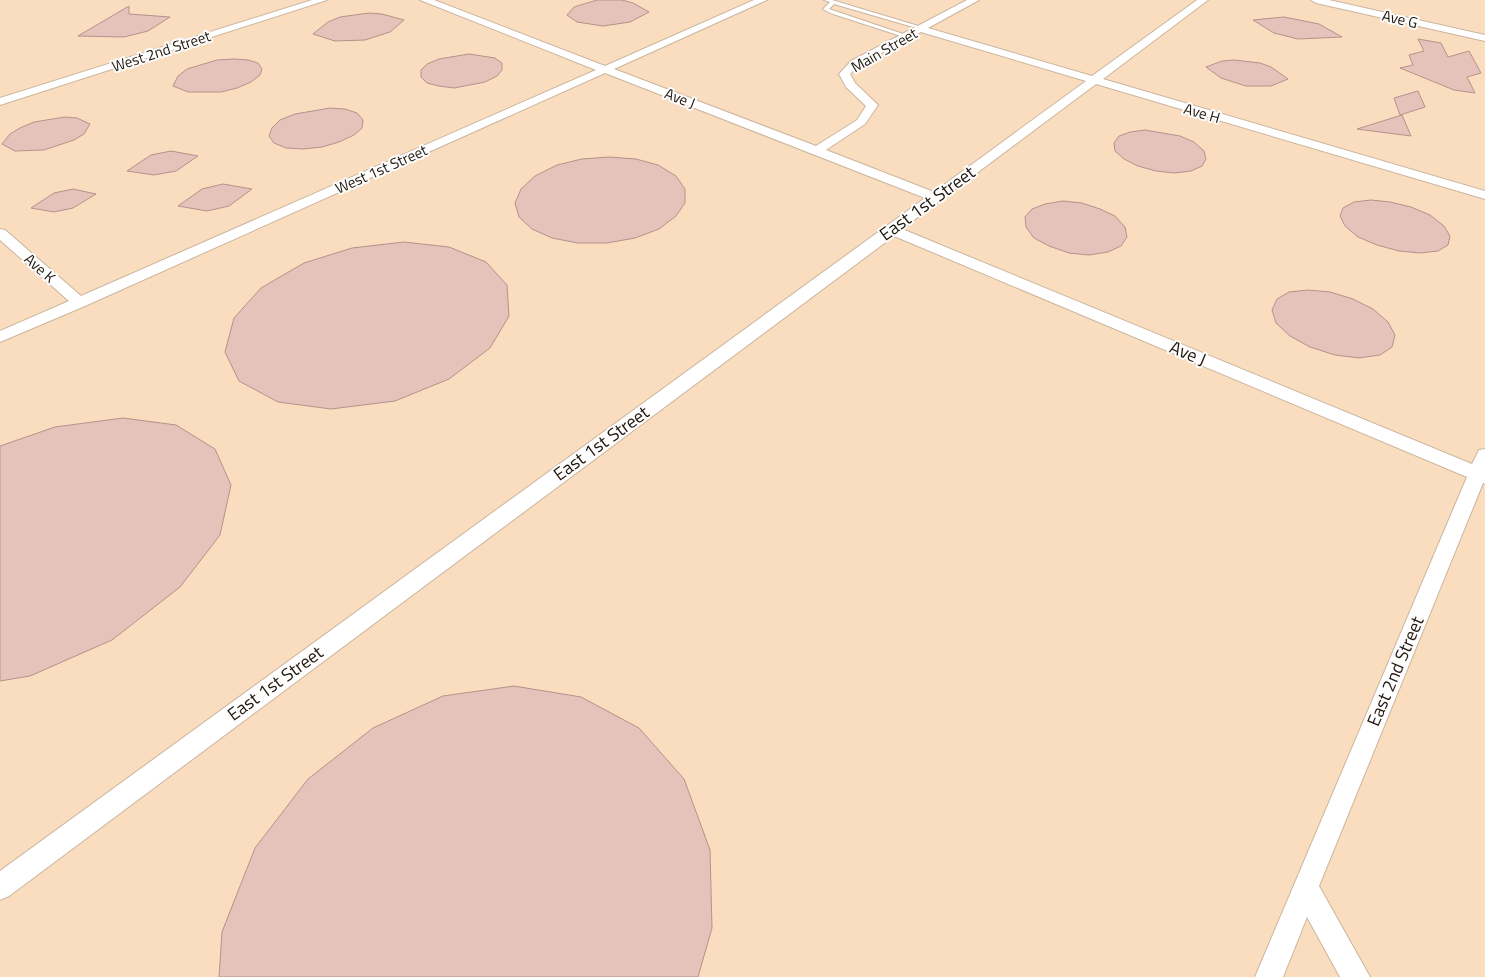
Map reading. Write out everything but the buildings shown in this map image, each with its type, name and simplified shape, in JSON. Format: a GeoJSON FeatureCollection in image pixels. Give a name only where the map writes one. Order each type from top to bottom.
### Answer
{"type":"FeatureCollection","features":[{"type":"Feature","properties":{"kind":"street","name":"West 2nd Street"},"geometry":{"type":"LineString","coordinates":[[0,102],[322,0]]}},
{"type":"Feature","properties":{"kind":"street","name":"Ave J"},"geometry":{"type":"LineString","coordinates":[[425,0],[936,197]]}},
{"type":"Feature","properties":{"kind":"street","name":"West 1st Street"},"geometry":{"type":"LineString","coordinates":[[0,337],[762,0]]}},
{"type":"Feature","properties":{"kind":"street","name":"Main Street"},"geometry":{"type":"LineString","coordinates":[[817,151],[861,122],[872,105],[850,85],[844,74],[855,63],[974,0]]}},
{"type":"Feature","properties":{"kind":"street","name":"East 1st Street"},"geometry":{"type":"LineString","coordinates":[[0,887],[1203,0]]}},
{"type":"Feature","properties":{"kind":"street","name":"Ave G"},"geometry":{"type":"LineString","coordinates":[[1316,0],[1485,38]]}},
{"type":"Feature","properties":{"kind":"street","name":"Ave H"},"geometry":{"type":"LineString","coordinates":[[921,29],[1094,82],[1485,196]]}},
{"type":"Feature","properties":{"kind":"street","name":"Ave J"},"geometry":{"type":"LineString","coordinates":[[890,229],[1482,469]]}},
{"type":"Feature","properties":{"kind":"street","name":"Ave K"},"geometry":{"type":"LineString","coordinates":[[0,233],[80,303]]}},
{"type":"Feature","properties":{"kind":"street","name":"East 2nd Street"},"geometry":{"type":"LineString","coordinates":[[1269,977],[1482,469]]}},
{"type":"Feature","properties":{"kind":"street"},"geometry":{"type":"LineString","coordinates":[[1305,888],[1356,977]]}},
{"type":"Feature","properties":{"kind":"lane"},"geometry":{"type":"LineString","coordinates":[[827,0],[921,29]]}},
{"type":"Feature","properties":{"kind":"lane"},"geometry":{"type":"LineString","coordinates":[[833,2],[826,9],[906,36]]}},
{"type":"Feature","properties":{"kind":"shaded area"},"geometry":{"type":"Polygon","coordinates":[[[0,0],[1485,0],[1485,977],[0,977],[0,0]]]}}]}
